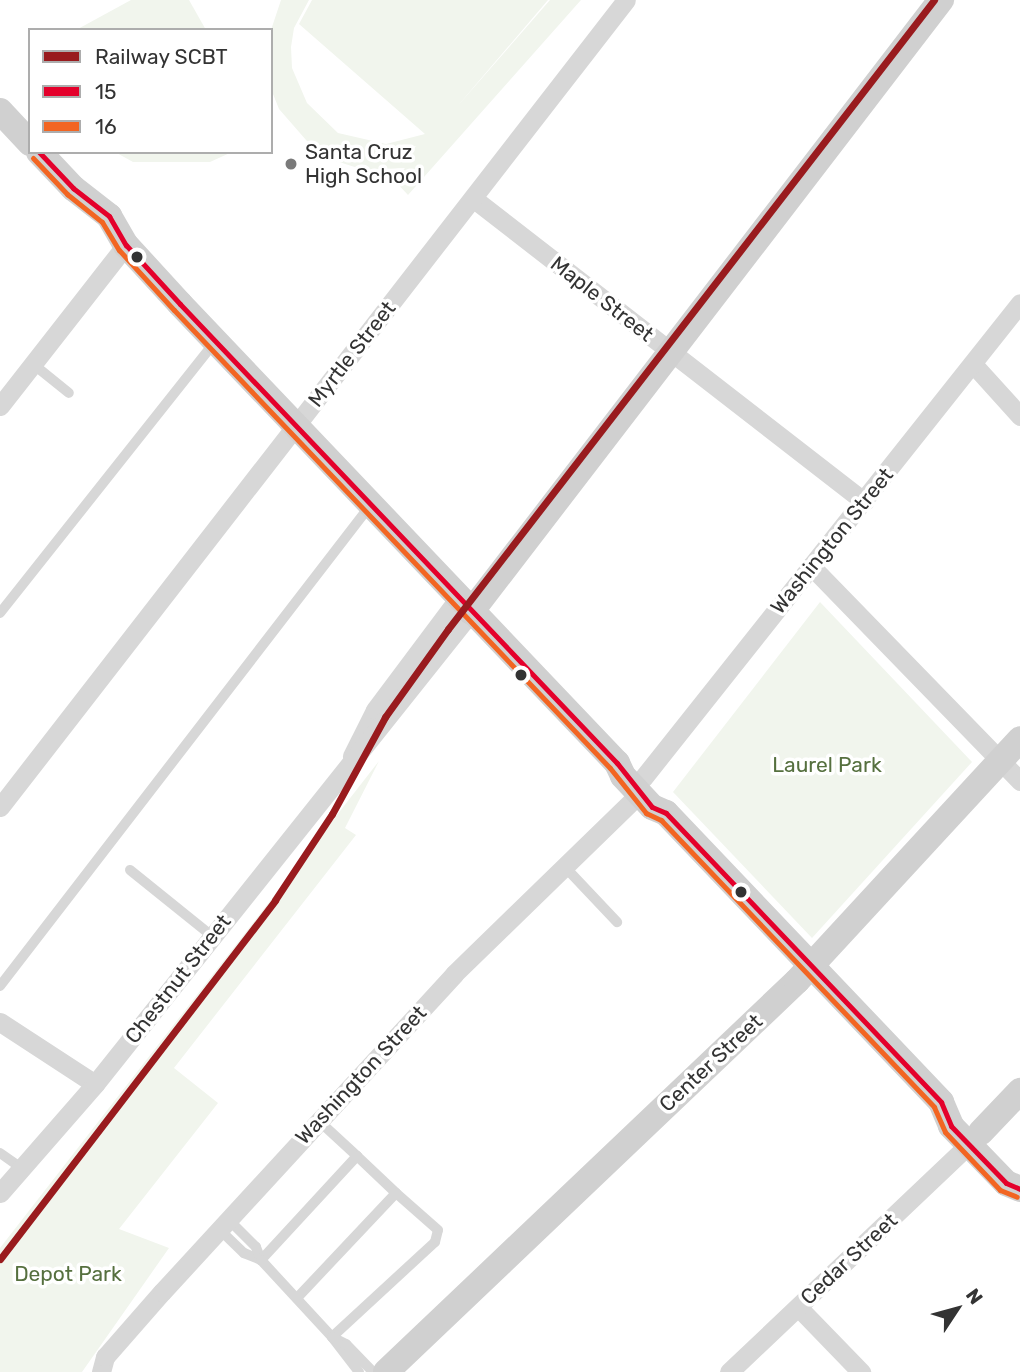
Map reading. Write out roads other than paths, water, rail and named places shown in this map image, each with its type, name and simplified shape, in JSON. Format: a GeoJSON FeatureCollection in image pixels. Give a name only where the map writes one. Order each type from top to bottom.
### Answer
{"type":"FeatureCollection","features":[{"type":"Feature","properties":{"kind":"main road","name":"Chestnut Street"},"geometry":{"type":"LineString","coordinates":[[465,606],[931,2]]}},
{"type":"Feature","properties":{"kind":"main road"},"geometry":{"type":"LineString","coordinates":[[0,111],[28,141]]}},
{"type":"Feature","properties":{"kind":"main road"},"geometry":{"type":"LineString","coordinates":[[41,154],[73,188],[109,216],[126,245],[370,506],[617,763],[631,766],[641,786],[941,1102],[964,1113],[975,1138],[1006,1183],[1020,1189]]}},
{"type":"Feature","properties":{"kind":"main road","name":"Center Street"},"geometry":{"type":"LineString","coordinates":[[386,1372],[812,966],[1020,739]]}},
{"type":"Feature","properties":{"kind":"main road","name":"Cedar Street"},"geometry":{"type":"LineString","coordinates":[[975,1138],[1020,1091]]}},
{"type":"Feature","properties":{"kind":"main road"},"geometry":{"type":"LineString","coordinates":[[975,1138],[1020,1175]]}},
{"type":"Feature","properties":{"kind":"street","name":"Myrtle Street"},"geometry":{"type":"LineString","coordinates":[[0,807],[626,0]]}},
{"type":"Feature","properties":{"kind":"street","name":"Maple Street"},"geometry":{"type":"LineString","coordinates":[[474,199],[864,502]]}},
{"type":"Feature","properties":{"kind":"street"},"geometry":{"type":"LineString","coordinates":[[0,406],[126,245]]}},
{"type":"Feature","properties":{"kind":"street","name":"Washington Street"},"geometry":{"type":"LineString","coordinates":[[101,1372],[105,1357],[224,1224],[484,942],[565,867],[641,786],[1020,303]]}},
{"type":"Feature","properties":{"kind":"street"},"geometry":{"type":"LineString","coordinates":[[973,364],[1020,416]]}},
{"type":"Feature","properties":{"kind":"street"},"geometry":{"type":"LineString","coordinates":[[811,566],[1020,781]]}},
{"type":"Feature","properties":{"kind":"street","name":"Chestnut Street"},"geometry":{"type":"LineString","coordinates":[[0,1193],[14,1172],[95,1084],[350,760],[389,720],[465,606]]}},
{"type":"Feature","properties":{"kind":"street"},"geometry":{"type":"LineString","coordinates":[[0,1022],[95,1084]]}},
{"type":"Feature","properties":{"kind":"street","name":"Cedar Street"},"geometry":{"type":"LineString","coordinates":[[729,1372],[975,1138]]}},
{"type":"Feature","properties":{"kind":"street"},"geometry":{"type":"LineString","coordinates":[[798,1307],[861,1372]]}},
{"type":"Feature","properties":{"kind":"lane"},"geometry":{"type":"LineString","coordinates":[[0,613],[216,342]]}},
{"type":"Feature","properties":{"kind":"lane"},"geometry":{"type":"LineString","coordinates":[[33,364],[69,393]]}},
{"type":"Feature","properties":{"kind":"lane"},"geometry":{"type":"LineString","coordinates":[[0,986],[370,506]]}},
{"type":"Feature","properties":{"kind":"lane"},"geometry":{"type":"LineString","coordinates":[[565,867],[617,922]]}},
{"type":"Feature","properties":{"kind":"lane"},"geometry":{"type":"LineString","coordinates":[[130,870],[212,936]]}},
{"type":"Feature","properties":{"kind":"lane"},"geometry":{"type":"LineString","coordinates":[[319,1121],[438,1230],[438,1238],[332,1337]]}},
{"type":"Feature","properties":{"kind":"lane"},"geometry":{"type":"LineString","coordinates":[[0,1153],[14,1172]]}},
{"type":"Feature","properties":{"kind":"lane"},"geometry":{"type":"LineString","coordinates":[[261,1260],[357,1156]]}},
{"type":"Feature","properties":{"kind":"lane"},"geometry":{"type":"LineString","coordinates":[[297,1298],[396,1192]]}},
{"type":"Feature","properties":{"kind":"lane"},"geometry":{"type":"LineString","coordinates":[[224,1224],[244,1253],[261,1260],[332,1337],[359,1372]]}},
{"type":"Feature","properties":{"kind":"lane"},"geometry":{"type":"LineString","coordinates":[[332,1337],[346,1344],[373,1372]]}},
{"type":"Feature","properties":{"kind":"rail line","name":"SCBT"},"geometry":{"type":"LineString","coordinates":[[0,1259],[275,900],[332,814],[385,717],[448,629],[934,0]]}},
{"type":"Feature","properties":{"kind":"place","name":"Santa Cruz High School"},"geometry":{"type":"Point","coordinates":[291,164]}},
{"type":"Feature","properties":{"kind":"park label","name":"Laurel Park"},"geometry":{"type":"Point","coordinates":[827,765]}},
{"type":"Feature","properties":{"kind":"park label","name":"Depot Park"},"geometry":{"type":"Point","coordinates":[68,1274]}}]}
